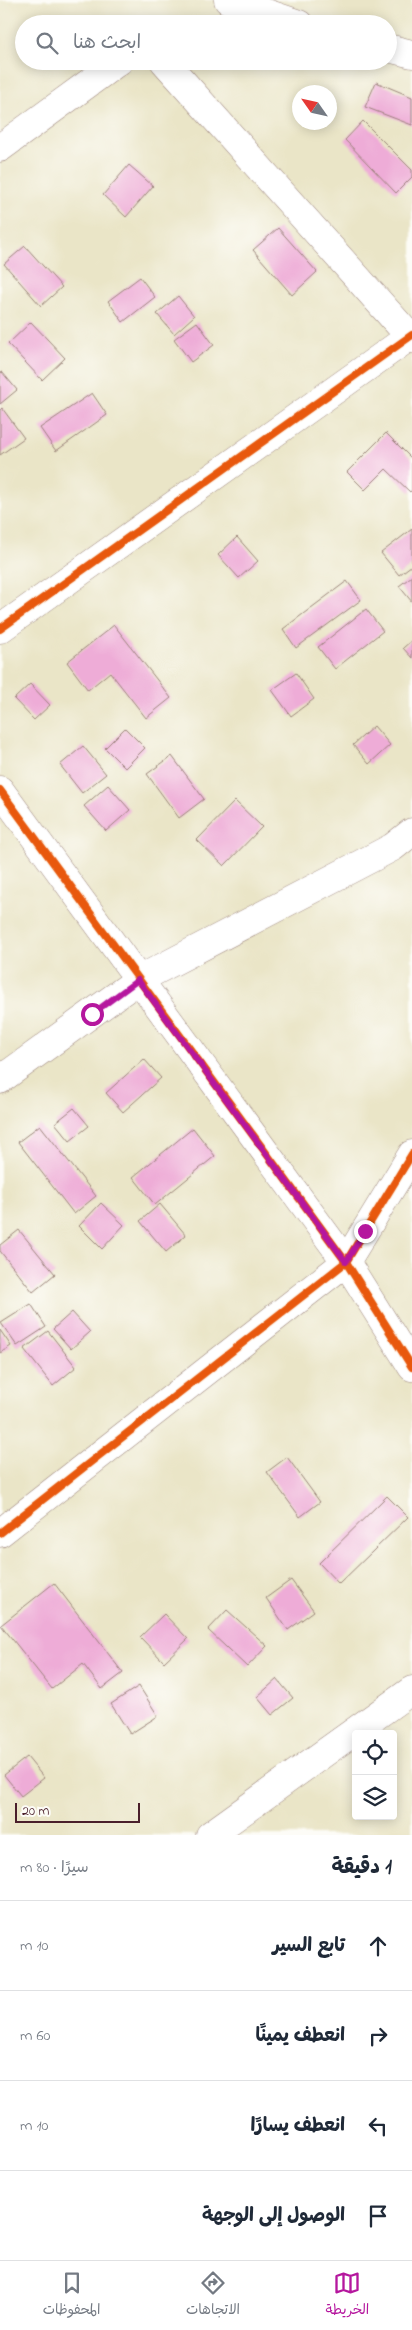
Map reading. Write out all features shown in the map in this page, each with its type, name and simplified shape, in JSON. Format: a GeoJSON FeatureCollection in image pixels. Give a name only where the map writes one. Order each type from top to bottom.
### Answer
{"type":"FeatureCollection","features":[{"type":"Feature","properties":{"kind":"street"},"geometry":{"type":"LineString","coordinates":[[228,0],[272,15]]}},
{"type":"Feature","properties":{"kind":"street"},"geometry":{"type":"LineString","coordinates":[[397,50],[412,54]]}},
{"type":"Feature","properties":{"kind":"street"},"geometry":{"type":"LineString","coordinates":[[0,148],[107,70]]}},
{"type":"Feature","properties":{"kind":"street"},"geometry":{"type":"LineString","coordinates":[[0,629],[411,336],[172,70]]}},
{"type":"Feature","properties":{"kind":"street"},"geometry":{"type":"LineString","coordinates":[[0,790],[346,1262],[412,1367]]}},
{"type":"Feature","properties":{"kind":"street"},"geometry":{"type":"LineString","coordinates":[[0,1080],[138,980],[406,842]]}},
{"type":"Feature","properties":{"kind":"street"},"geometry":{"type":"LineString","coordinates":[[0,1534],[346,1262],[412,1154]]}},
{"type":"Feature","properties":{"kind":"street"},"geometry":{"type":"LineString","coordinates":[[210,1835],[412,1690]]}},
{"type":"Feature","properties":{"kind":"building"},"geometry":{"type":"Polygon","coordinates":[[[376,82],[412,97],[412,125],[365,107],[376,82]]]}},
{"type":"Feature","properties":{"kind":"building"},"geometry":{"type":"Polygon","coordinates":[[[363,121],[412,170],[412,177],[396,193],[345,140],[363,121]]]}},
{"type":"Feature","properties":{"kind":"building"},"geometry":{"type":"Polygon","coordinates":[[[129,165],[153,186],[126,217],[103,195],[129,165]]]}},
{"type":"Feature","properties":{"kind":"building"},"geometry":{"type":"Polygon","coordinates":[[[278,228],[317,272],[292,295],[253,250],[278,228]]]}},
{"type":"Feature","properties":{"kind":"building"},"geometry":{"type":"Polygon","coordinates":[[[25,246],[62,287],[41,306],[4,264],[25,246]]]}},
{"type":"Feature","properties":{"kind":"building"},"geometry":{"type":"Polygon","coordinates":[[[140,277],[155,297],[123,322],[108,301],[140,277]]]}},
{"type":"Feature","properties":{"kind":"building"},"geometry":{"type":"Polygon","coordinates":[[[178,296],[194,316],[174,334],[157,314],[178,296]]]}},
{"type":"Feature","properties":{"kind":"building"},"geometry":{"type":"Polygon","coordinates":[[[31,322],[65,358],[42,380],[8,344],[31,322]]]}},
{"type":"Feature","properties":{"kind":"building"},"geometry":{"type":"Polygon","coordinates":[[[197,322],[214,345],[191,362],[174,339],[197,322]]]}},
{"type":"Feature","properties":{"kind":"building"},"geometry":{"type":"Polygon","coordinates":[[[2,372],[17,390],[0,404],[0,373],[2,372]]]}},
{"type":"Feature","properties":{"kind":"building"},"geometry":{"type":"Polygon","coordinates":[[[92,393],[107,415],[56,451],[40,428],[92,393]]]}},
{"type":"Feature","properties":{"kind":"building"},"geometry":{"type":"Polygon","coordinates":[[[2,408],[24,438],[0,455],[0,410],[2,408]]]}},
{"type":"Feature","properties":{"kind":"building"},"geometry":{"type":"Polygon","coordinates":[[[386,433],[412,459],[412,490],[410,492],[386,469],[365,490],[347,472],[386,433]]]}},
{"type":"Feature","properties":{"kind":"building"},"geometry":{"type":"Polygon","coordinates":[[[412,529],[412,565],[399,575],[381,553],[412,529]]]}},
{"type":"Feature","properties":{"kind":"building"},"geometry":{"type":"Polygon","coordinates":[[[237,537],[258,561],[239,578],[218,555],[237,537]]]}},
{"type":"Feature","properties":{"kind":"building"},"geometry":{"type":"Polygon","coordinates":[[[412,576],[412,602],[399,586],[412,576]]]}},
{"type":"Feature","properties":{"kind":"building"},"geometry":{"type":"Polygon","coordinates":[[[347,581],[361,600],[296,648],[283,629],[347,581]]]}},
{"type":"Feature","properties":{"kind":"building"},"geometry":{"type":"Polygon","coordinates":[[[366,609],[383,631],[335,669],[318,647],[366,609]]]}},
{"type":"Feature","properties":{"kind":"building"},"geometry":{"type":"Polygon","coordinates":[[[114,625],[171,698],[146,718],[110,672],[88,690],[67,662],[114,625]]]}},
{"type":"Feature","properties":{"kind":"building"},"geometry":{"type":"Polygon","coordinates":[[[412,640],[412,658],[403,648],[412,640]]]}},
{"type":"Feature","properties":{"kind":"building"},"geometry":{"type":"Polygon","coordinates":[[[296,673],[314,699],[291,716],[272,690],[296,673]]]}},
{"type":"Feature","properties":{"kind":"building"},"geometry":{"type":"Polygon","coordinates":[[[30,684],[50,705],[34,720],[14,699],[30,684]]]}},
{"type":"Feature","properties":{"kind":"building"},"geometry":{"type":"Polygon","coordinates":[[[374,726],[390,745],[369,764],[353,745],[374,726]]]}},
{"type":"Feature","properties":{"kind":"building"},"geometry":{"type":"Polygon","coordinates":[[[125,728],[145,748],[125,768],[105,748],[125,728]]]}},
{"type":"Feature","properties":{"kind":"building"},"geometry":{"type":"Polygon","coordinates":[[[83,746],[106,774],[82,793],[60,765],[83,746]]]}},
{"type":"Feature","properties":{"kind":"building"},"geometry":{"type":"Polygon","coordinates":[[[172,756],[204,799],[179,818],[147,774],[172,756]]]}},
{"type":"Feature","properties":{"kind":"building"},"geometry":{"type":"Polygon","coordinates":[[[108,785],[130,810],[106,831],[84,806],[108,785]]]}},
{"type":"Feature","properties":{"kind":"building"},"geometry":{"type":"Polygon","coordinates":[[[235,801],[262,827],[224,866],[197,840],[235,801]]]}},
{"type":"Feature","properties":{"kind":"building"},"geometry":{"type":"Polygon","coordinates":[[[144,1059],[161,1078],[123,1112],[106,1093],[144,1059]]]}},
{"type":"Feature","properties":{"kind":"building"},"geometry":{"type":"Polygon","coordinates":[[[74,1108],[89,1126],[70,1141],[55,1123],[74,1108]]]}},
{"type":"Feature","properties":{"kind":"building"},"geometry":{"type":"Polygon","coordinates":[[[40,1125],[96,1196],[74,1214],[18,1142],[40,1125]]]}},
{"type":"Feature","properties":{"kind":"building"},"geometry":{"type":"Polygon","coordinates":[[[193,1128],[215,1156],[155,1205],[133,1177],[193,1128]]]}},
{"type":"Feature","properties":{"kind":"building"},"geometry":{"type":"Polygon","coordinates":[[[101,1203],[124,1225],[102,1249],[79,1226],[101,1203]]]}},
{"type":"Feature","properties":{"kind":"building"},"geometry":{"type":"Polygon","coordinates":[[[160,1204],[186,1235],[166,1252],[140,1221],[160,1204]]]}},
{"type":"Feature","properties":{"kind":"building"},"geometry":{"type":"Polygon","coordinates":[[[19,1230],[55,1274],[33,1292],[0,1251],[0,1245],[19,1230]]]}},
{"type":"Feature","properties":{"kind":"building"},"geometry":{"type":"Polygon","coordinates":[[[31,1304],[46,1327],[17,1346],[1,1323],[31,1304]]]}},
{"type":"Feature","properties":{"kind":"building"},"geometry":{"type":"Polygon","coordinates":[[[72,1312],[90,1332],[71,1349],[53,1329],[72,1312]]]}},
{"type":"Feature","properties":{"kind":"building"},"geometry":{"type":"Polygon","coordinates":[[[0,1330],[11,1346],[0,1353],[0,1330]]]}},
{"type":"Feature","properties":{"kind":"building"},"geometry":{"type":"Polygon","coordinates":[[[48,1331],[76,1367],[53,1386],[24,1349],[48,1331]]]}},
{"type":"Feature","properties":{"kind":"building"},"geometry":{"type":"Polygon","coordinates":[[[287,1457],[320,1502],[300,1517],[267,1472],[287,1457]]]}},
{"type":"Feature","properties":{"kind":"building"},"geometry":{"type":"Polygon","coordinates":[[[387,1496],[408,1517],[339,1584],[319,1563],[387,1496]]]}},
{"type":"Feature","properties":{"kind":"building"},"geometry":{"type":"Polygon","coordinates":[[[291,1580],[314,1611],[288,1630],[266,1598],[291,1580]]]}},
{"type":"Feature","properties":{"kind":"building"},"geometry":{"type":"Polygon","coordinates":[[[54,1583],[123,1673],[102,1689],[83,1664],[52,1689],[1,1625],[54,1583]]]}},
{"type":"Feature","properties":{"kind":"building"},"geometry":{"type":"Polygon","coordinates":[[[227,1610],[267,1646],[247,1667],[208,1630],[227,1610]]]}},
{"type":"Feature","properties":{"kind":"building"},"geometry":{"type":"Polygon","coordinates":[[[164,1614],[188,1639],[164,1662],[140,1637],[164,1614]]]}},
{"type":"Feature","properties":{"kind":"building"},"geometry":{"type":"Polygon","coordinates":[[[277,1679],[293,1698],[272,1715],[257,1697],[277,1679]]]}},
{"type":"Feature","properties":{"kind":"building"},"geometry":{"type":"Polygon","coordinates":[[[139,1686],[158,1716],[130,1734],[111,1704],[139,1686]]]}},
{"type":"Feature","properties":{"kind":"building"},"geometry":{"type":"Polygon","coordinates":[[[27,1757],[44,1778],[21,1796],[4,1775],[27,1757]]]}},
{"type":"Feature","properties":{"kind":"cycle path"},"geometry":{"type":"LineString","coordinates":[[0,629],[412,335]]}},
{"type":"Feature","properties":{"kind":"cycle path"},"geometry":{"type":"LineString","coordinates":[[0,790],[346,1262],[412,1367]]}},
{"type":"Feature","properties":{"kind":"cycle path"},"geometry":{"type":"LineString","coordinates":[[0,1533],[346,1262],[412,1154]]}},
{"type":"Feature","properties":{"kind":"route"},"geometry":{"type":"LineString","coordinates":[[92,1014],[138,980],[346,1262],[365,1231]]}}]}
